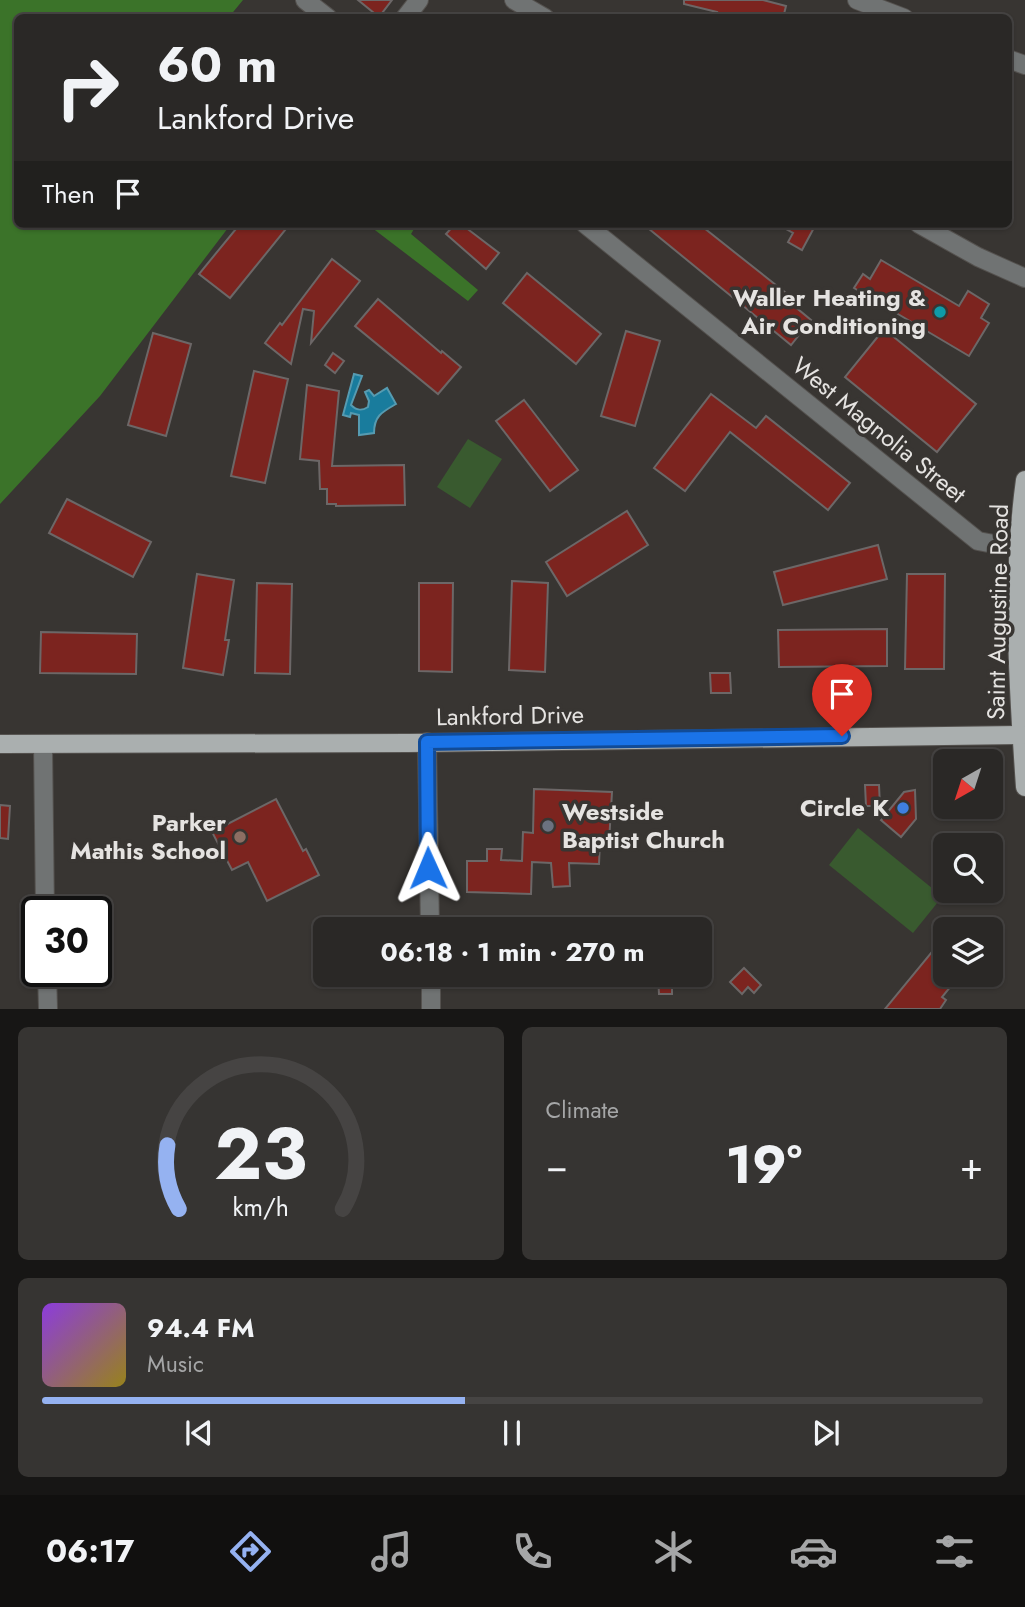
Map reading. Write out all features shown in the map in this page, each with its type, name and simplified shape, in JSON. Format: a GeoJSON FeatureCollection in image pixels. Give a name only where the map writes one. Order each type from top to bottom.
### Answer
{"type":"FeatureCollection","features":[{"type":"Feature","properties":{"kind":"main road","name":"Saint Augustine Road"},"geometry":{"type":"LineString","coordinates":[[1025,480],[1020,549],[1019,655],[1025,787]]}},
{"type":"Feature","properties":{"kind":"main road","name":"Lankford Drive"},"geometry":{"type":"LineString","coordinates":[[0,744],[1021,735]]}},
{"type":"Feature","properties":{"kind":"street"},"geometry":{"type":"LineString","coordinates":[[305,0],[323,14]]}},
{"type":"Feature","properties":{"kind":"street"},"geometry":{"type":"LineString","coordinates":[[408,14],[419,0]]}},
{"type":"Feature","properties":{"kind":"street"},"geometry":{"type":"LineString","coordinates":[[513,0],[538,14]]}},
{"type":"Feature","properties":{"kind":"street"},"geometry":{"type":"LineString","coordinates":[[857,0],[894,14]]}},
{"type":"Feature","properties":{"kind":"street","name":"West Magnolia Street"},"geometry":{"type":"LineString","coordinates":[[590,228],[978,541],[1020,549]]}},
{"type":"Feature","properties":{"kind":"street"},"geometry":{"type":"LineString","coordinates":[[926,228],[978,257],[1025,278]]}},
{"type":"Feature","properties":{"kind":"street"},"geometry":{"type":"LineString","coordinates":[[427,742],[429,917]]}},
{"type":"Feature","properties":{"kind":"street"},"geometry":{"type":"LineString","coordinates":[[43,745],[45,896]]}},
{"type":"Feature","properties":{"kind":"street"},"geometry":{"type":"LineString","coordinates":[[47,987],[47,1009]]}},
{"type":"Feature","properties":{"kind":"street"},"geometry":{"type":"LineString","coordinates":[[430,987],[431,1009]]}},
{"type":"Feature","properties":{"kind":"green space"},"geometry":{"type":"Polygon","coordinates":[[[0,0],[243,0],[231,14],[14,14],[14,228],[228,228],[100,396],[0,504],[0,0]]]}},
{"type":"Feature","properties":{"kind":"green space"},"geometry":{"type":"Polygon","coordinates":[[[372,228],[415,228],[411,234],[478,290],[468,301],[372,228]]]}},
{"type":"Feature","properties":{"kind":"green space"},"geometry":{"type":"Polygon","coordinates":[[[468,439],[502,459],[470,508],[437,487],[468,439]]]}},
{"type":"Feature","properties":{"kind":"green space"},"geometry":{"type":"Polygon","coordinates":[[[858,828],[933,889],[933,903],[937,903],[913,933],[829,865],[858,828]]]}},
{"type":"Feature","properties":{"kind":"water"},"geometry":{"type":"Polygon","coordinates":[[[354,374],[362,376],[351,405],[353,407],[360,410],[368,407],[369,401],[365,392],[369,390],[374,396],[387,388],[396,404],[380,415],[375,422],[374,433],[359,435],[359,415],[343,415],[354,374]]]}},
{"type":"Feature","properties":{"kind":"building"},"geometry":{"type":"Polygon","coordinates":[[[358,0],[392,0],[381,14],[375,14],[358,0]]]}},
{"type":"Feature","properties":{"kind":"building"},"geometry":{"type":"Polygon","coordinates":[[[684,0],[763,0],[786,6],[784,14],[716,14],[717,12],[684,4],[684,0]]]}},
{"type":"Feature","properties":{"kind":"building"},"geometry":{"type":"Polygon","coordinates":[[[237,228],[287,228],[230,298],[199,274],[237,228]]]}},
{"type":"Feature","properties":{"kind":"building"},"geometry":{"type":"Polygon","coordinates":[[[451,228],[466,228],[499,253],[486,269],[446,234],[451,228]]]}},
{"type":"Feature","properties":{"kind":"building"},"geometry":{"type":"Polygon","coordinates":[[[648,228],[704,228],[796,301],[793,305],[811,320],[791,345],[648,228]]]}},
{"type":"Feature","properties":{"kind":"building"},"geometry":{"type":"Polygon","coordinates":[[[784,228],[814,228],[802,250],[788,242],[793,233],[784,228]]]}},
{"type":"Feature","properties":{"kind":"building"},"geometry":{"type":"Polygon","coordinates":[[[332,259],[360,281],[311,343],[314,311],[303,309],[291,364],[265,343],[332,259]]]}},
{"type":"Feature","properties":{"kind":"building","name":"Waller Heating & Air Conditioning"},"geometry":{"type":"Polygon","coordinates":[[[881,260],[959,306],[968,291],[989,304],[981,318],[989,323],[969,356],[854,288],[863,274],[870,279],[881,260]]]}},
{"type":"Feature","properties":{"kind":"building"},"geometry":{"type":"Polygon","coordinates":[[[527,273],[601,334],[576,364],[503,303],[527,273]]]}},
{"type":"Feature","properties":{"kind":"building"},"geometry":{"type":"Polygon","coordinates":[[[378,299],[461,367],[438,394],[355,326],[378,299]]]}},
{"type":"Feature","properties":{"kind":"building"},"geometry":{"type":"Polygon","coordinates":[[[884,329],[976,404],[937,452],[845,377],[884,329]]]}},
{"type":"Feature","properties":{"kind":"building"},"geometry":{"type":"Polygon","coordinates":[[[626,331],[660,341],[635,426],[601,416],[626,331]]]}},
{"type":"Feature","properties":{"kind":"building"},"geometry":{"type":"Polygon","coordinates":[[[153,333],[191,344],[166,436],[128,425],[153,333]]]}},
{"type":"Feature","properties":{"kind":"building"},"geometry":{"type":"Polygon","coordinates":[[[333,353],[344,361],[335,373],[325,365],[333,353]]]}},
{"type":"Feature","properties":{"kind":"building"},"geometry":{"type":"Polygon","coordinates":[[[254,371],[288,379],[265,483],[231,476],[254,371]]]}},
{"type":"Feature","properties":{"kind":"building"},"geometry":{"type":"Polygon","coordinates":[[[307,385],[339,391],[332,466],[404,465],[405,505],[327,504],[327,489],[320,489],[319,461],[300,459],[307,385]]]}},
{"type":"Feature","properties":{"kind":"building"},"geometry":{"type":"Polygon","coordinates":[[[711,394],[756,428],[766,416],[850,483],[828,510],[730,432],[685,491],[654,468],[711,394]]]}},
{"type":"Feature","properties":{"kind":"building"},"geometry":{"type":"Polygon","coordinates":[[[524,400],[578,470],[550,491],[496,421],[524,400]]]}},
{"type":"Feature","properties":{"kind":"building"},"geometry":{"type":"Polygon","coordinates":[[[67,499],[151,542],[133,577],[49,533],[67,499]]]}},
{"type":"Feature","properties":{"kind":"building"},"geometry":{"type":"Polygon","coordinates":[[[627,511],[648,545],[567,596],[546,562],[627,511]]]}},
{"type":"Feature","properties":{"kind":"building"},"geometry":{"type":"Polygon","coordinates":[[[878,545],[887,579],[783,605],[774,572],[878,545]]]}},
{"type":"Feature","properties":{"kind":"building"},"geometry":{"type":"Polygon","coordinates":[[[197,574],[234,580],[223,675],[183,668],[197,574]]]}},
{"type":"Feature","properties":{"kind":"building"},"geometry":{"type":"Polygon","coordinates":[[[907,574],[945,574],[944,669],[905,669],[907,574]]]}},
{"type":"Feature","properties":{"kind":"building"},"geometry":{"type":"Polygon","coordinates":[[[512,581],[548,583],[545,672],[509,670],[512,581]]]}},
{"type":"Feature","properties":{"kind":"building"},"geometry":{"type":"Polygon","coordinates":[[[257,583],[292,584],[290,674],[255,673],[257,583]]]}},
{"type":"Feature","properties":{"kind":"building"},"geometry":{"type":"Polygon","coordinates":[[[419,583],[453,583],[452,672],[419,671],[419,583]]]}},
{"type":"Feature","properties":{"kind":"building"},"geometry":{"type":"Polygon","coordinates":[[[887,629],[887,666],[779,667],[778,630],[887,629]]]}},
{"type":"Feature","properties":{"kind":"building"},"geometry":{"type":"Polygon","coordinates":[[[41,632],[137,634],[136,674],[40,673],[41,632]]]}},
{"type":"Feature","properties":{"kind":"building"},"geometry":{"type":"Polygon","coordinates":[[[710,673],[730,673],[731,693],[711,693],[710,673]]]}},
{"type":"Feature","properties":{"kind":"building"},"geometry":{"type":"Polygon","coordinates":[[[865,785],[879,785],[880,806],[866,806],[865,785]]]}},
{"type":"Feature","properties":{"kind":"building"},"geometry":{"type":"Polygon","coordinates":[[[534,789],[612,792],[609,842],[600,841],[599,864],[569,863],[570,886],[553,887],[551,863],[532,862],[531,894],[467,892],[467,861],[487,861],[487,849],[502,849],[501,860],[522,861],[523,832],[533,833],[534,789]]]}},
{"type":"Feature","properties":{"kind":"building","name":"Circle K"},"geometry":{"type":"Polygon","coordinates":[[[915,790],[916,819],[901,837],[881,820],[904,792],[915,790]]]}},
{"type":"Feature","properties":{"kind":"building"},"geometry":{"type":"Polygon","coordinates":[[[276,799],[303,851],[306,849],[319,875],[267,901],[248,862],[232,870],[212,832],[276,799]]]}},
{"type":"Feature","properties":{"kind":"building"},"geometry":{"type":"Polygon","coordinates":[[[0,805],[10,806],[8,839],[0,838],[0,805]]]}},
{"type":"Feature","properties":{"kind":"building"},"geometry":{"type":"Polygon","coordinates":[[[933,951],[933,987],[950,987],[942,997],[946,1000],[940,1009],[885,1009],[933,951]]]}},
{"type":"Feature","properties":{"kind":"building"},"geometry":{"type":"Polygon","coordinates":[[[744,968],[761,985],[754,993],[748,987],[742,994],[730,982],[744,968]]]}},
{"type":"Feature","properties":{"kind":"building"},"geometry":{"type":"Polygon","coordinates":[[[659,987],[672,987],[672,994],[659,994],[659,987]]]}},
{"type":"Feature","properties":{"kind":"place","name":"Waller Heating & Air Conditioning"},"geometry":{"type":"Point","coordinates":[940,312]}},
{"type":"Feature","properties":{"kind":"place","name":"Circle K"},"geometry":{"type":"Point","coordinates":[903,808]}},
{"type":"Feature","properties":{"kind":"place","name":"Westside Baptist Church"},"geometry":{"type":"Point","coordinates":[548,826]}},
{"type":"Feature","properties":{"kind":"place","name":"Parker Mathis School"},"geometry":{"type":"Point","coordinates":[240,837]}},
{"type":"Feature","properties":{"kind":"route"},"geometry":{"type":"LineString","coordinates":[[428,868],[427,742],[842,736]]}}]}
